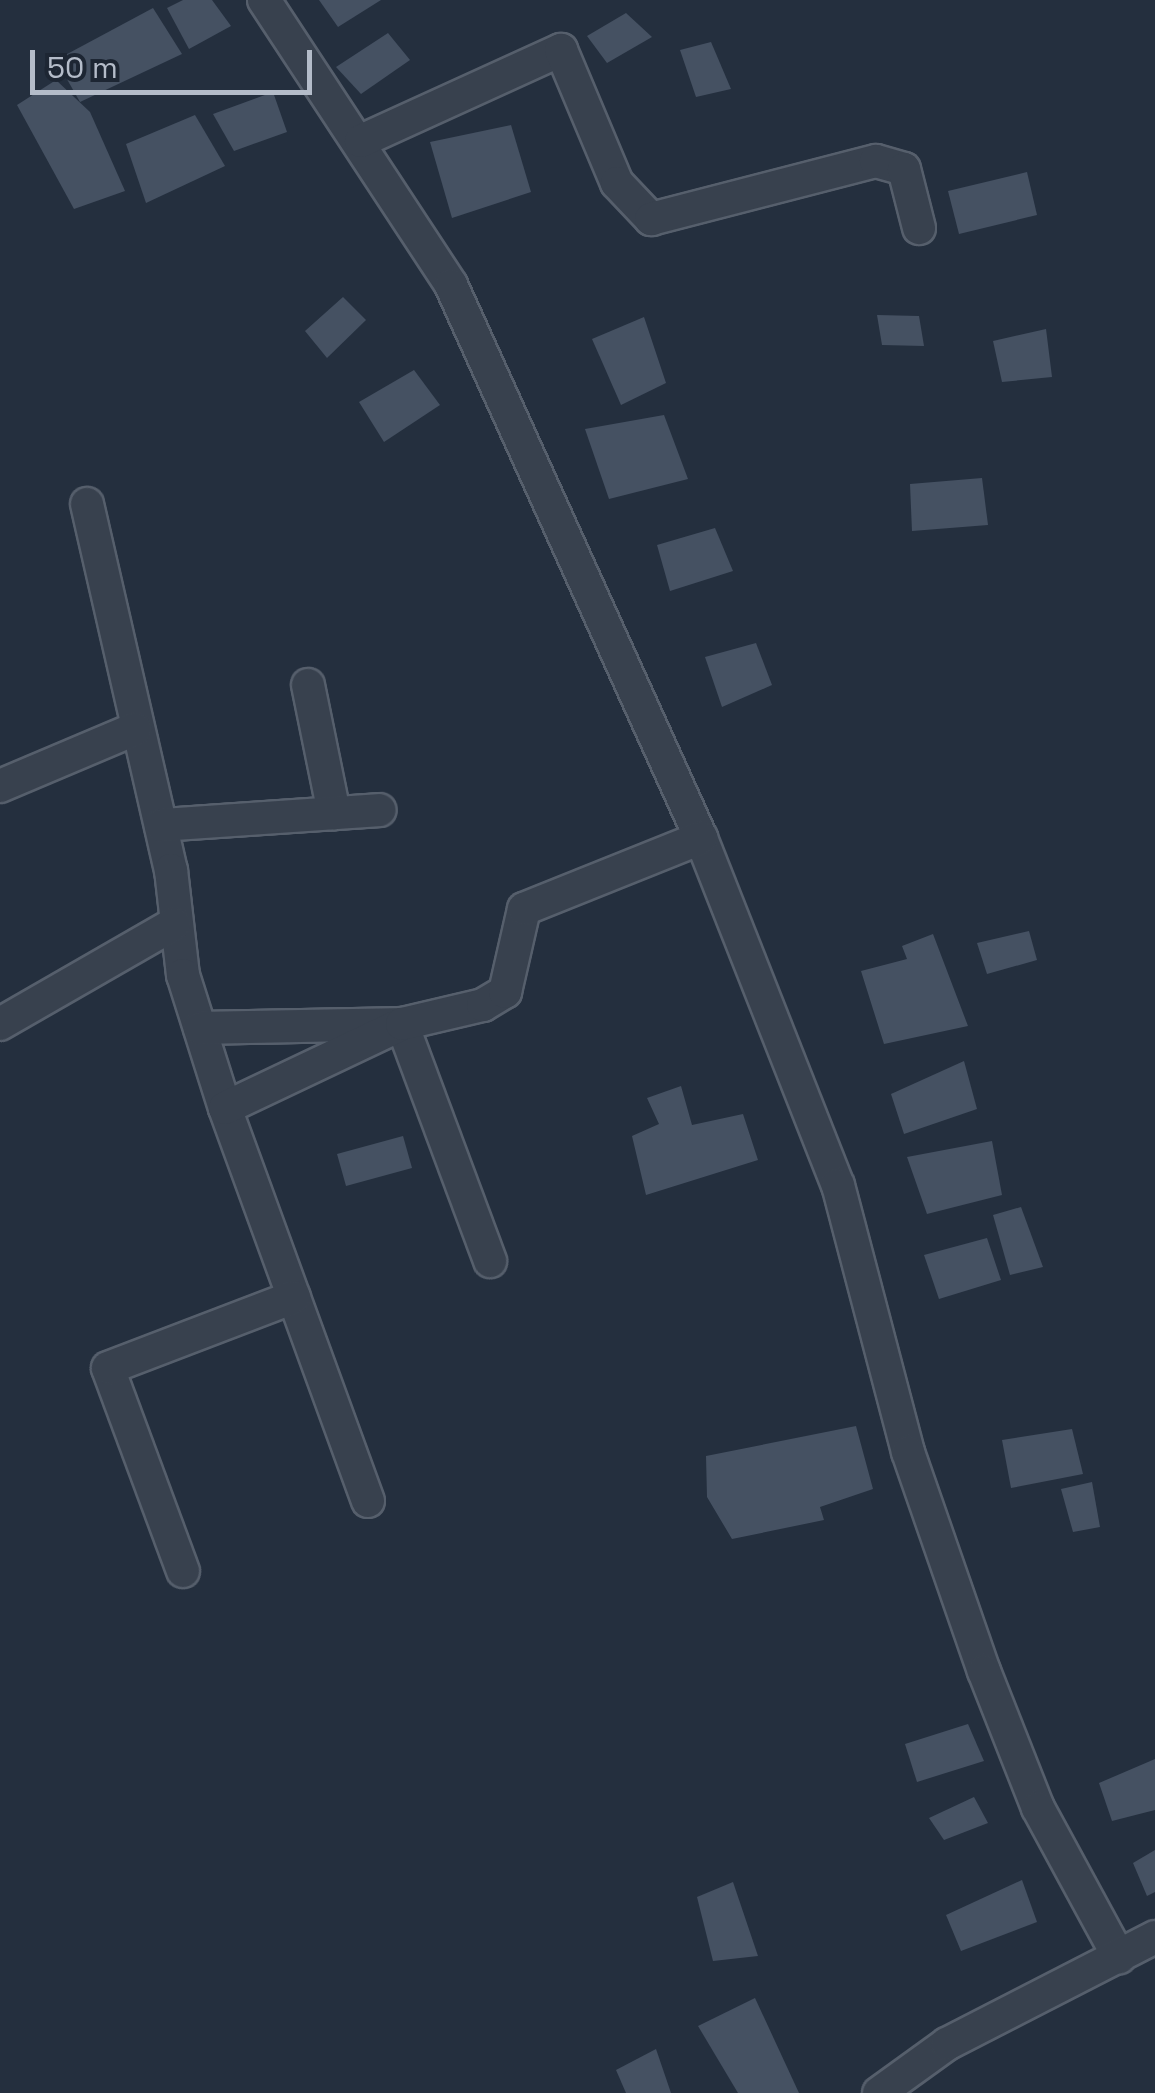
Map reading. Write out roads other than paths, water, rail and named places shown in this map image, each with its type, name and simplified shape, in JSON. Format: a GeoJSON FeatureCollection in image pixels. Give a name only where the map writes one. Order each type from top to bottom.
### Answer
{"type":"FeatureCollection","features":[{"type":"Feature","properties":{"kind":"street"},"geometry":{"type":"LineString","coordinates":[[264,0],[362,141],[452,285],[701,838],[838,1185],[908,1452],[984,1671],[1038,1808],[1119,1958]]}},
{"type":"Feature","properties":{"kind":"street"},"geometry":{"type":"LineString","coordinates":[[362,141],[560,50],[617,184],[651,219],[876,162],[904,169],[919,228]]}},
{"type":"Feature","properties":{"kind":"street"},"geometry":{"type":"LineString","coordinates":[[87,504],[135,729],[161,825],[174,924],[200,1028],[225,1108],[368,1501]]}},
{"type":"Feature","properties":{"kind":"street"},"geometry":{"type":"LineString","coordinates":[[308,685],[334,813]]}},
{"type":"Feature","properties":{"kind":"street"},"geometry":{"type":"LineString","coordinates":[[0,786],[135,729]]}},
{"type":"Feature","properties":{"kind":"street"},"geometry":{"type":"LineString","coordinates":[[161,825],[379,810]]}},
{"type":"Feature","properties":{"kind":"street"},"geometry":{"type":"LineString","coordinates":[[225,1108],[402,1024],[505,992],[524,910],[701,838]]}},
{"type":"Feature","properties":{"kind":"street"},"geometry":{"type":"LineString","coordinates":[[0,1024],[174,924]]}},
{"type":"Feature","properties":{"kind":"street"},"geometry":{"type":"LineString","coordinates":[[200,1028],[402,1024]]}},
{"type":"Feature","properties":{"kind":"street"},"geometry":{"type":"LineString","coordinates":[[402,1024],[490,1262]]}},
{"type":"Feature","properties":{"kind":"street"},"geometry":{"type":"LineString","coordinates":[[183,1571],[108,1368],[294,1298]]}},
{"type":"Feature","properties":{"kind":"street"},"geometry":{"type":"LineString","coordinates":[[879,2093],[948,2044],[1155,1937]]}}]}
